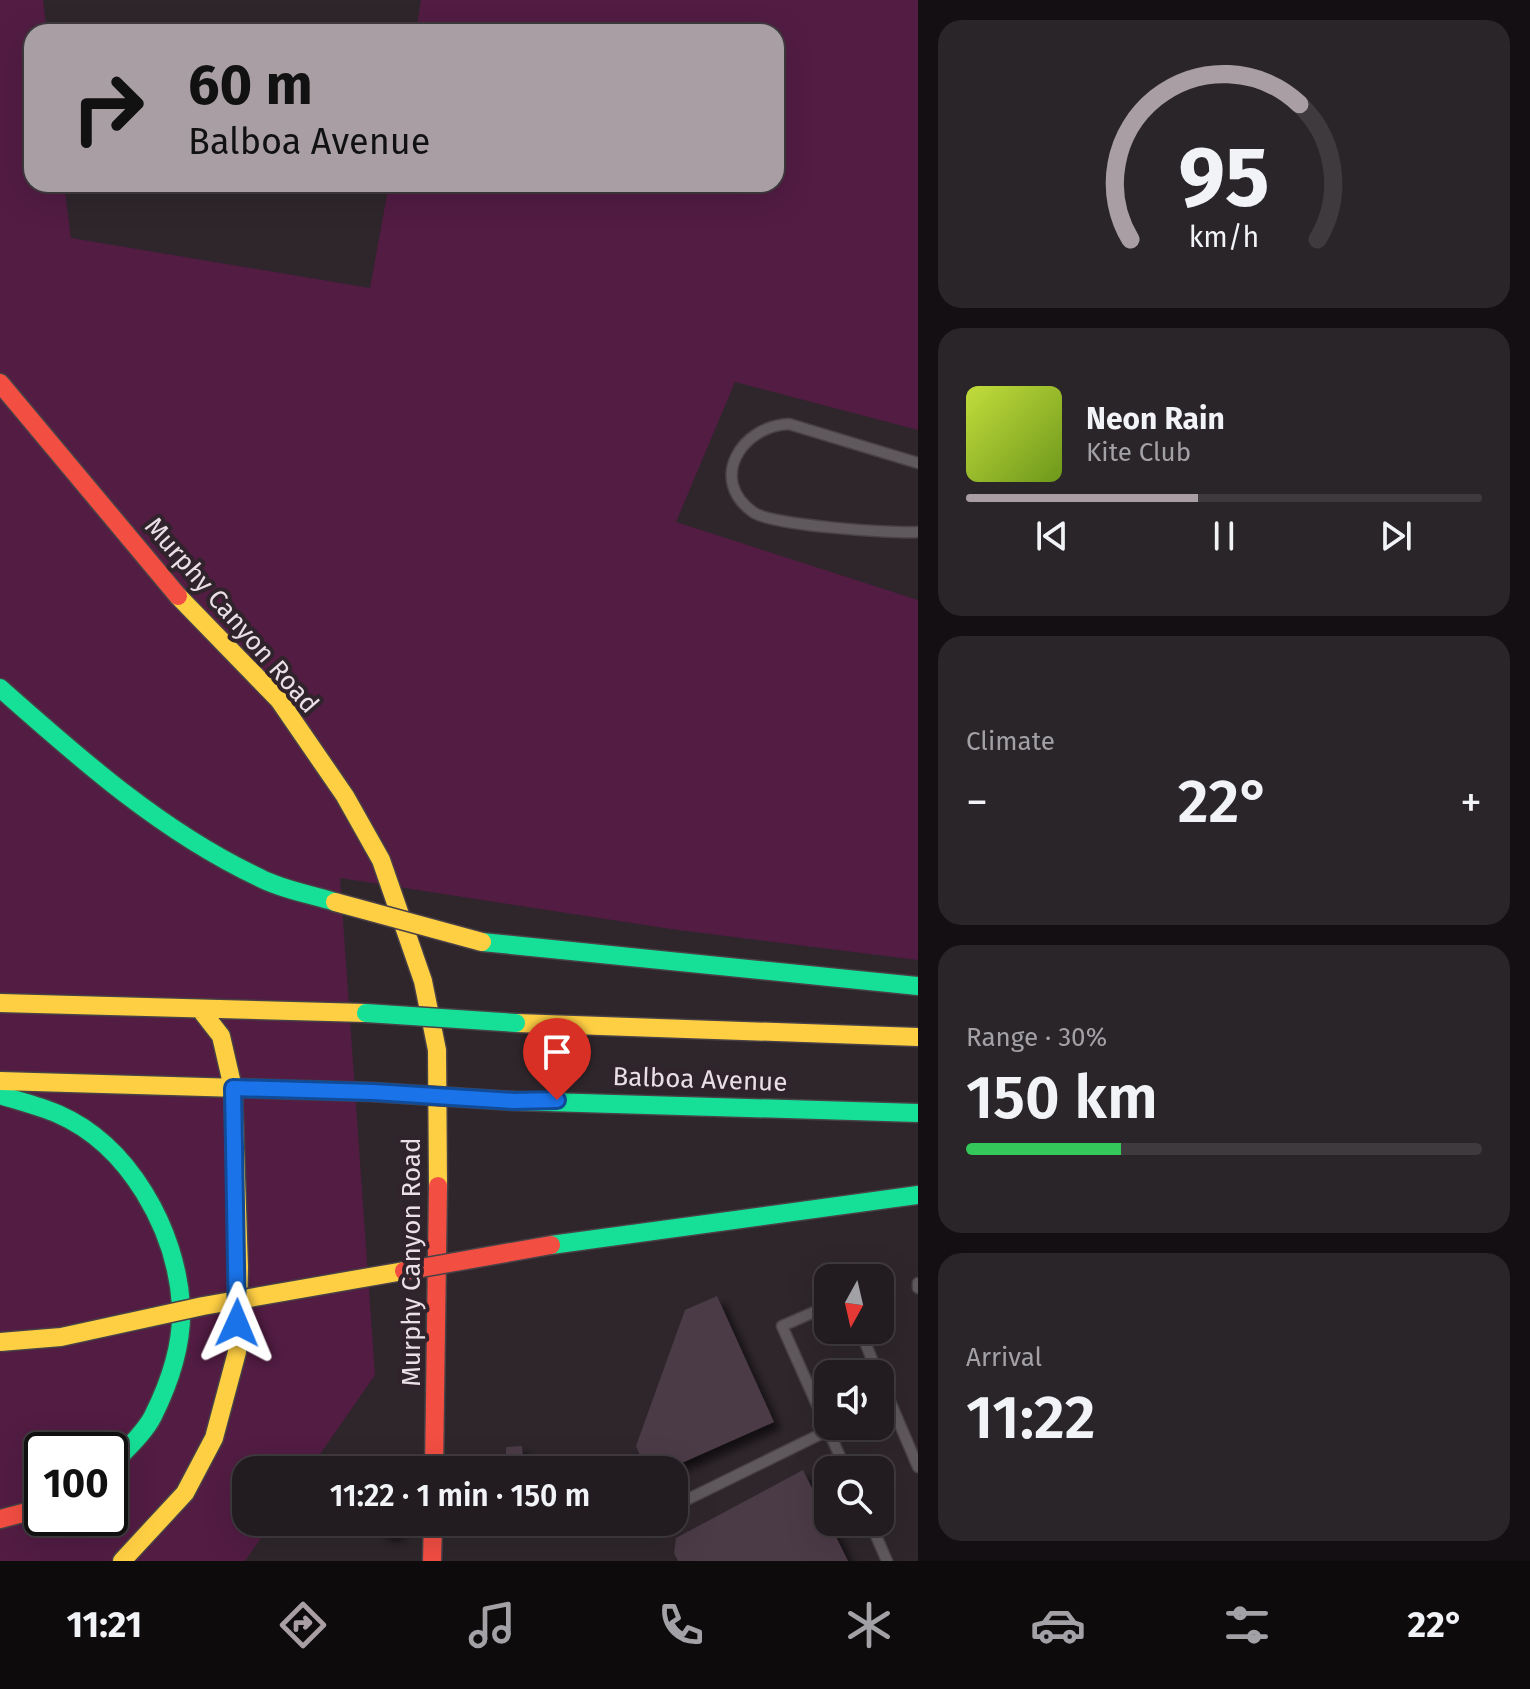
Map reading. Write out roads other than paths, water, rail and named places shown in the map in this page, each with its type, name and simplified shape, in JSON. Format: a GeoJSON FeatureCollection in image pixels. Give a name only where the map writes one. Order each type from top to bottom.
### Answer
{"type":"FeatureCollection","features":[{"type":"Feature","properties":{"kind":"main road","name":"Murphy Canyon Road"},"geometry":{"type":"LineString","coordinates":[[0,383],[164,581],[279,700],[345,796],[381,860],[423,981],[437,1050],[439,1267],[434,1456]]}},
{"type":"Feature","properties":{"kind":"main road"},"geometry":{"type":"LineString","coordinates":[[0,688],[112,783],[183,832],[260,879],[482,942],[918,986]]}},
{"type":"Feature","properties":{"kind":"main road","name":"Balboa Avenue"},"geometry":{"type":"LineString","coordinates":[[0,1003],[366,1013],[516,1023],[918,1037]]}},
{"type":"Feature","properties":{"kind":"main road"},"geometry":{"type":"LineString","coordinates":[[122,1561],[185,1493],[214,1438],[237,1352],[239,1267],[233,1088],[224,1044],[200,1009]]}},
{"type":"Feature","properties":{"kind":"main road","name":"Balboa Avenue"},"geometry":{"type":"LineString","coordinates":[[0,1081],[918,1113]]}},
{"type":"Feature","properties":{"kind":"main road"},"geometry":{"type":"LineString","coordinates":[[0,1095],[55,1112],[95,1134],[113,1150],[147,1194],[165,1225],[177,1260],[182,1303],[167,1385],[144,1431],[128,1448]]}},
{"type":"Feature","properties":{"kind":"main road"},"geometry":{"type":"LineString","coordinates":[[0,1342],[61,1337],[203,1306],[551,1245],[918,1195]]}},
{"type":"Feature","properties":{"kind":"main road"},"geometry":{"type":"LineString","coordinates":[[0,1519],[24,1513]]}},
{"type":"Feature","properties":{"kind":"main road"},"geometry":{"type":"LineString","coordinates":[[434,1536],[437,1560]]}},
{"type":"Feature","properties":{"kind":"lane"},"geometry":{"type":"LineString","coordinates":[[918,463],[781,424],[757,430],[745,440],[733,470],[742,501],[768,520],[918,532]]}},
{"type":"Feature","properties":{"kind":"lane"},"geometry":{"type":"LineString","coordinates":[[814,1312],[782,1326],[814,1397]]}},
{"type":"Feature","properties":{"kind":"lane"},"geometry":{"type":"LineString","coordinates":[[894,1411],[918,1467]]}},
{"type":"Feature","properties":{"kind":"lane"},"geometry":{"type":"LineString","coordinates":[[688,1499],[814,1437]]}},
{"type":"Feature","properties":{"kind":"lane"},"geometry":{"type":"LineString","coordinates":[[876,1536],[887,1561]]}}]}
